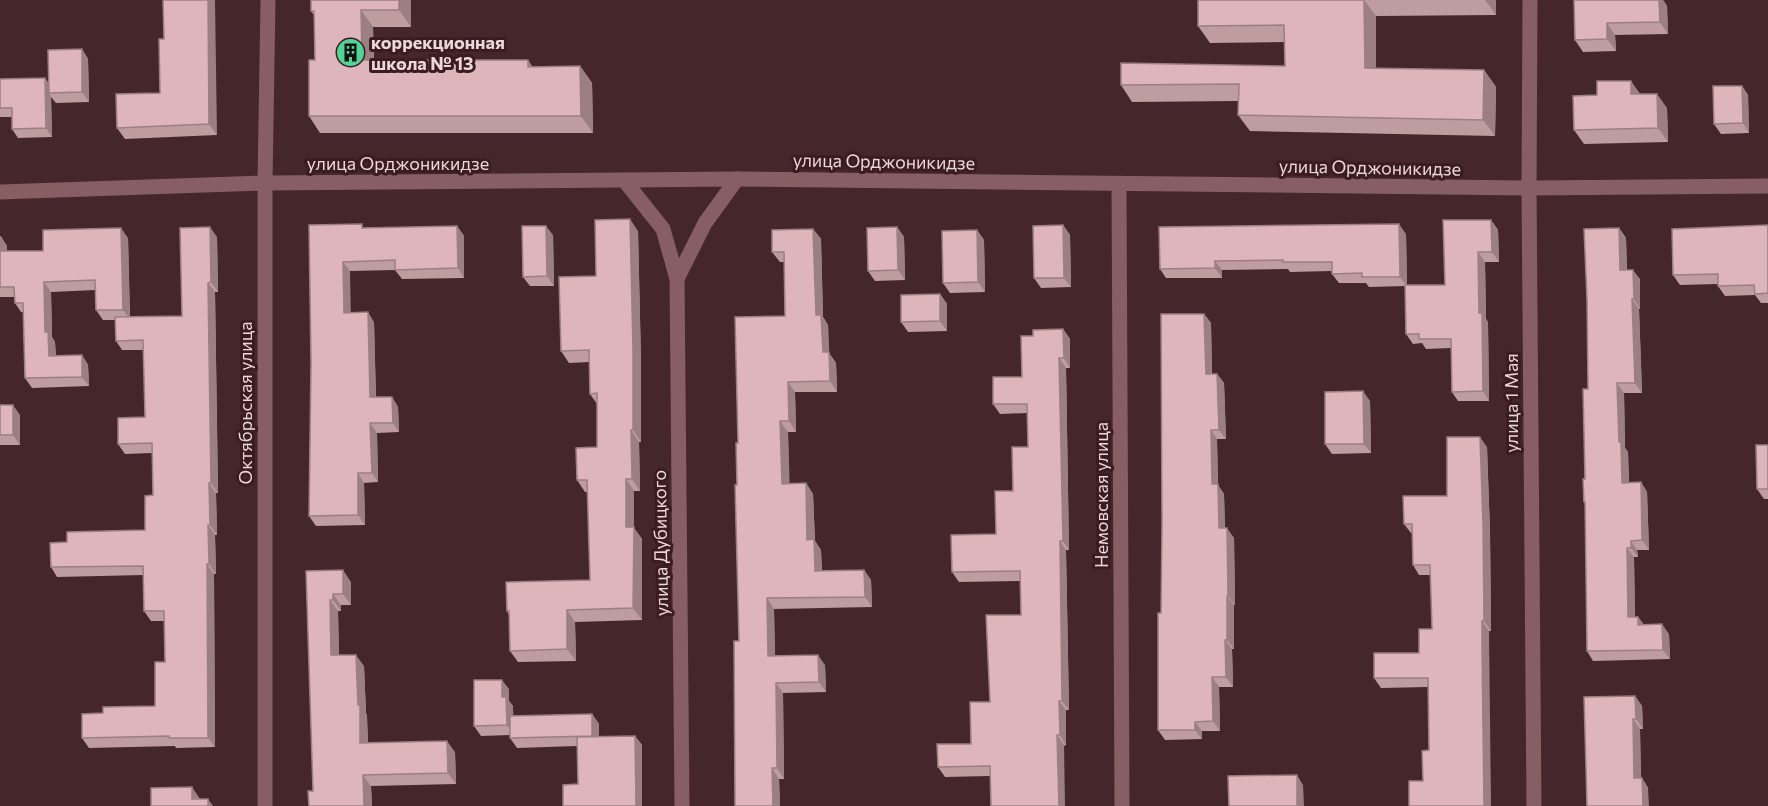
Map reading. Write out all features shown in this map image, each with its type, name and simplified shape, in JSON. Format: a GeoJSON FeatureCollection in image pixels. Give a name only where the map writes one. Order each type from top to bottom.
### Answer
{"type":"FeatureCollection","features":[{"type":"Feature","properties":{"kind":"street","name":"Октябрьская улица"},"geometry":{"type":"LineString","coordinates":[[265,806],[265,183],[268,0]]}},
{"type":"Feature","properties":{"kind":"street","name":"улица 1 Мая"},"geometry":{"type":"LineString","coordinates":[[1530,0],[1529,188],[1534,806]]}},
{"type":"Feature","properties":{"kind":"street","name":"улица Орджоникидзе"},"geometry":{"type":"LineString","coordinates":[[0,192],[265,183],[737,179],[1529,188],[1768,186]]}},
{"type":"Feature","properties":{"kind":"street","name":"улица Дубицкого"},"geometry":{"type":"LineString","coordinates":[[677,279],[705,223],[737,179]]}},
{"type":"Feature","properties":{"kind":"street","name":"улица Дубицкого"},"geometry":{"type":"LineString","coordinates":[[624,180],[663,229],[677,279],[682,806]]}},
{"type":"Feature","properties":{"kind":"street","name":"Немовская улица"},"geometry":{"type":"LineString","coordinates":[[1119,184],[1122,806]]}},
{"type":"Feature","properties":{"kind":"building"},"geometry":{"type":"Polygon","coordinates":[[[163,0],[208,0],[209,124],[117,128],[116,94],[160,93],[159,39],[164,39],[163,0]]]}},
{"type":"Feature","properties":{"kind":"building","name":"коррекционная школа № 13"},"geometry":{"type":"Polygon","coordinates":[[[311,0],[399,0],[399,10],[361,10],[362,60],[528,60],[528,67],[580,66],[581,116],[309,116],[309,60],[315,60],[314,11],[311,11],[311,0]]]}},
{"type":"Feature","properties":{"kind":"building"},"geometry":{"type":"Polygon","coordinates":[[[1198,0],[1364,0],[1365,68],[1484,70],[1483,120],[1238,115],[1239,84],[1121,85],[1121,63],[1285,66],[1284,25],[1198,26],[1198,0]]]}},
{"type":"Feature","properties":{"kind":"building"},"geometry":{"type":"Polygon","coordinates":[[[1574,0],[1659,0],[1660,22],[1607,23],[1607,39],[1575,40],[1574,0]]]}},
{"type":"Feature","properties":{"kind":"building"},"geometry":{"type":"Polygon","coordinates":[[[82,49],[82,92],[49,93],[48,50],[82,49]]]}},
{"type":"Feature","properties":{"kind":"building"},"geometry":{"type":"Polygon","coordinates":[[[45,78],[46,128],[12,129],[12,108],[0,108],[0,79],[45,78]]]}},
{"type":"Feature","properties":{"kind":"building"},"geometry":{"type":"Polygon","coordinates":[[[1597,81],[1631,81],[1631,94],[1657,94],[1658,128],[1574,130],[1573,96],[1597,95],[1597,81]]]}},
{"type":"Feature","properties":{"kind":"building"},"geometry":{"type":"Polygon","coordinates":[[[1713,86],[1742,86],[1743,123],[1714,124],[1713,86]]]}},
{"type":"Feature","properties":{"kind":"building"},"geometry":{"type":"Polygon","coordinates":[[[630,219],[633,430],[631,430],[632,479],[626,479],[626,527],[634,527],[633,608],[567,610],[567,649],[510,651],[506,582],[590,580],[587,480],[577,480],[576,448],[597,447],[597,393],[590,394],[589,350],[561,351],[559,277],[596,276],[595,220],[630,219]]]}},
{"type":"Feature","properties":{"kind":"building"},"geometry":{"type":"Polygon","coordinates":[[[1443,220],[1491,220],[1492,252],[1478,252],[1479,313],[1482,313],[1483,391],[1452,392],[1451,339],[1419,339],[1419,334],[1406,334],[1405,285],[1445,285],[1443,220]]]}},
{"type":"Feature","properties":{"kind":"building"},"geometry":{"type":"Polygon","coordinates":[[[362,224],[362,228],[457,226],[458,268],[395,270],[395,260],[343,262],[344,313],[368,312],[370,397],[392,397],[393,423],[370,423],[372,473],[358,473],[358,515],[309,516],[311,363],[309,225],[362,224]]]}},
{"type":"Feature","properties":{"kind":"building"},"geometry":{"type":"Polygon","coordinates":[[[1399,224],[1400,277],[1362,277],[1362,273],[1332,274],[1332,262],[1283,262],[1283,260],[1215,261],[1215,268],[1160,269],[1159,227],[1399,224]]]}},
{"type":"Feature","properties":{"kind":"building"},"geometry":{"type":"Polygon","coordinates":[[[1063,225],[1064,278],[1034,278],[1033,226],[1063,225]]]}},
{"type":"Feature","properties":{"kind":"building"},"geometry":{"type":"Polygon","coordinates":[[[1768,225],[1768,293],[1755,294],[1754,285],[1718,286],[1718,274],[1673,275],[1672,229],[1768,225]]]}},
{"type":"Feature","properties":{"kind":"building"},"geometry":{"type":"Polygon","coordinates":[[[522,226],[546,226],[547,276],[523,277],[522,226]]]}},
{"type":"Feature","properties":{"kind":"building"},"geometry":{"type":"Polygon","coordinates":[[[210,227],[211,282],[208,283],[211,483],[209,483],[209,564],[207,564],[208,738],[169,738],[169,736],[82,738],[82,714],[103,713],[103,707],[155,706],[155,662],[165,662],[164,611],[144,611],[143,566],[51,567],[50,543],[67,542],[67,532],[145,530],[145,496],[153,495],[152,443],[118,444],[118,418],[145,417],[143,340],[116,341],[115,317],[182,316],[180,228],[210,227]]]}},
{"type":"Feature","properties":{"kind":"building"},"geometry":{"type":"Polygon","coordinates":[[[897,227],[898,270],[868,271],[867,228],[897,227]]]}},
{"type":"Feature","properties":{"kind":"building"},"geometry":{"type":"Polygon","coordinates":[[[121,228],[123,310],[96,310],[95,280],[44,282],[45,332],[48,332],[49,356],[82,355],[82,377],[25,378],[23,303],[15,303],[14,287],[0,287],[0,236],[1,251],[43,251],[43,230],[121,228]]]}},
{"type":"Feature","properties":{"kind":"building"},"geometry":{"type":"Polygon","coordinates":[[[1619,228],[1620,270],[1633,270],[1635,383],[1617,383],[1622,483],[1641,482],[1642,540],[1631,541],[1631,548],[1627,548],[1628,617],[1638,617],[1638,625],[1662,624],[1663,650],[1587,651],[1583,389],[1588,389],[1584,229],[1619,228]]]}},
{"type":"Feature","properties":{"kind":"building"},"geometry":{"type":"Polygon","coordinates":[[[813,229],[816,315],[821,315],[823,352],[829,352],[830,381],[788,382],[789,421],[780,421],[782,484],[806,483],[807,540],[814,539],[815,571],[864,570],[865,597],[767,598],[768,656],[818,655],[819,682],[776,683],[777,768],[772,768],[773,806],[735,806],[734,641],[739,641],[735,485],[737,485],[736,443],[738,443],[735,317],[785,316],[784,252],[772,252],[772,230],[813,229]]]}},
{"type":"Feature","properties":{"kind":"building"},"geometry":{"type":"Polygon","coordinates":[[[977,230],[978,282],[943,283],[942,231],[977,230]]]}},
{"type":"Feature","properties":{"kind":"building"},"geometry":{"type":"Polygon","coordinates":[[[940,294],[940,321],[901,322],[901,295],[940,294]]]}},
{"type":"Feature","properties":{"kind":"building"},"geometry":{"type":"Polygon","coordinates":[[[1161,314],[1204,314],[1206,374],[1217,374],[1219,430],[1211,430],[1212,484],[1218,484],[1219,528],[1227,528],[1226,677],[1212,677],[1213,721],[1195,722],[1195,730],[1158,730],[1158,613],[1161,613],[1162,524],[1161,314]]]}},
{"type":"Feature","properties":{"kind":"building"},"geometry":{"type":"Polygon","coordinates":[[[1063,329],[1064,358],[1059,358],[1063,541],[1060,541],[1062,701],[1059,701],[1060,735],[1057,735],[1059,806],[991,806],[990,766],[938,767],[937,744],[971,744],[970,702],[990,702],[986,615],[1021,615],[1020,571],[952,572],[951,535],[996,534],[995,491],[1013,491],[1012,447],[1028,447],[1027,404],[993,404],[993,377],[1022,377],[1021,336],[1033,336],[1033,330],[1063,329]]]}},
{"type":"Feature","properties":{"kind":"building"},"geometry":{"type":"Polygon","coordinates":[[[1363,391],[1364,444],[1325,444],[1325,392],[1363,391]]]}},
{"type":"Feature","properties":{"kind":"building"},"geometry":{"type":"Polygon","coordinates":[[[0,405],[13,405],[13,435],[0,435],[0,405]]]}},
{"type":"Feature","properties":{"kind":"building"},"geometry":{"type":"Polygon","coordinates":[[[1447,437],[1480,437],[1483,523],[1484,806],[1409,806],[1409,781],[1423,781],[1422,751],[1429,750],[1428,678],[1374,678],[1374,653],[1419,653],[1419,629],[1432,629],[1430,565],[1413,565],[1412,524],[1404,524],[1403,496],[1447,496],[1447,437]]]}},
{"type":"Feature","properties":{"kind":"building"},"geometry":{"type":"Polygon","coordinates":[[[1756,445],[1768,445],[1768,489],[1757,489],[1756,445]]]}},
{"type":"Feature","properties":{"kind":"building"},"geometry":{"type":"Polygon","coordinates":[[[343,570],[343,594],[333,594],[333,600],[330,600],[331,655],[356,655],[360,743],[447,741],[448,773],[363,775],[364,806],[309,806],[308,791],[313,791],[306,571],[343,570]]]}},
{"type":"Feature","properties":{"kind":"building"},"geometry":{"type":"Polygon","coordinates":[[[474,680],[502,680],[502,697],[506,697],[507,725],[474,726],[474,680]]]}},
{"type":"Feature","properties":{"kind":"building"},"geometry":{"type":"Polygon","coordinates":[[[1635,696],[1634,778],[1642,778],[1643,806],[1587,806],[1584,697],[1635,696]]]}},
{"type":"Feature","properties":{"kind":"building"},"geometry":{"type":"Polygon","coordinates":[[[592,714],[592,736],[510,738],[510,716],[592,714]]]}},
{"type":"Feature","properties":{"kind":"building"},"geometry":{"type":"Polygon","coordinates":[[[635,736],[636,806],[563,806],[563,785],[578,784],[577,737],[635,736]]]}},
{"type":"Feature","properties":{"kind":"building"},"geometry":{"type":"Polygon","coordinates":[[[1297,775],[1297,806],[1229,806],[1228,776],[1297,775]]]}},
{"type":"Feature","properties":{"kind":"building"},"geometry":{"type":"Polygon","coordinates":[[[192,787],[192,799],[208,799],[208,806],[151,806],[151,788],[192,787]]]}},
{"type":"Feature","properties":{"kind":"place","name":"коррекционная школа № 13"},"geometry":{"type":"Point","coordinates":[350,52]}}]}
